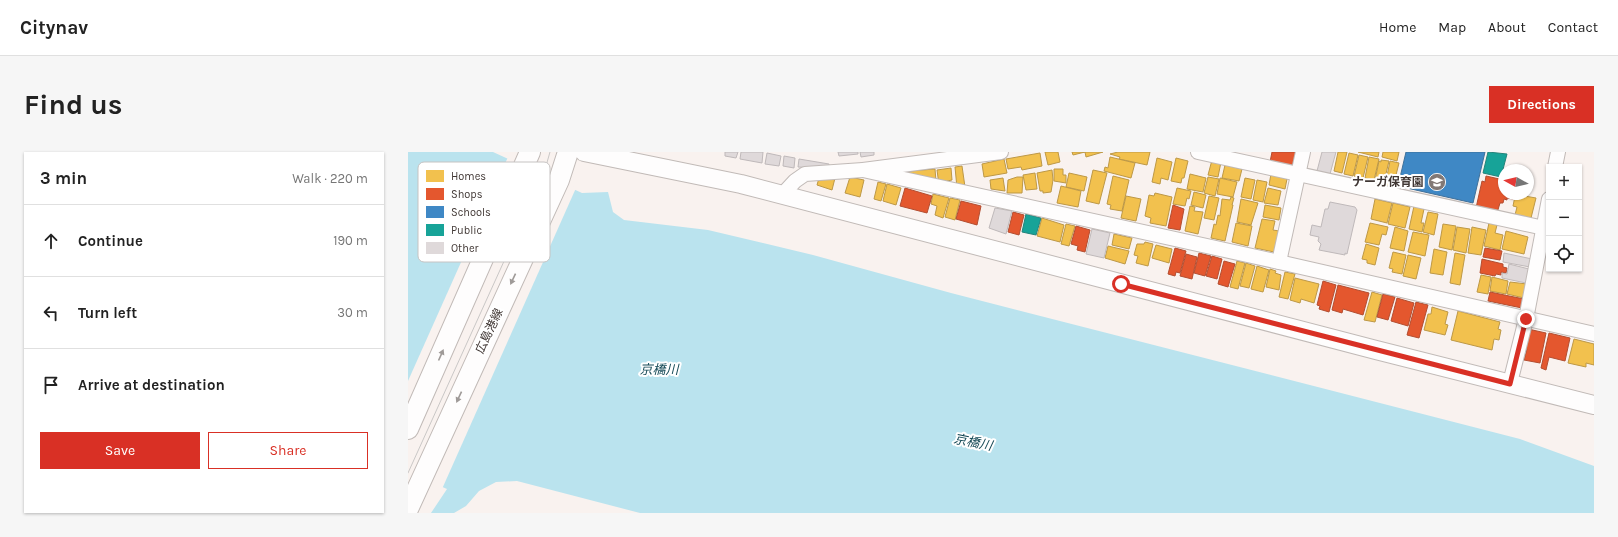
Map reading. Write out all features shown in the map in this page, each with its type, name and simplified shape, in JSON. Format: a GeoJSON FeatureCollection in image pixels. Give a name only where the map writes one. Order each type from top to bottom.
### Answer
{"type":"FeatureCollection","features":[{"type":"Feature","properties":{"kind":"main road","name":"広島港線"},"geometry":{"type":"LineString","coordinates":[[550,200],[559,180],[568,152]]}},
{"type":"Feature","properties":{"kind":"main road"},"geometry":{"type":"LineString","coordinates":[[408,429],[482,262]]}},
{"type":"Feature","properties":{"kind":"main road","name":"広島港線"},"geometry":{"type":"LineString","coordinates":[[408,509],[521,262]]}},
{"type":"Feature","properties":{"kind":"street"},"geometry":{"type":"LineString","coordinates":[[584,152],[741,184],[1376,350],[1594,405]]}},
{"type":"Feature","properties":{"kind":"street"},"geometry":{"type":"LineString","coordinates":[[782,195],[795,181],[805,174],[863,170],[946,156],[1002,152]]}},
{"type":"Feature","properties":{"kind":"street"},"geometry":{"type":"LineString","coordinates":[[1198,152],[1544,228]]}},
{"type":"Feature","properties":{"kind":"street"},"geometry":{"type":"LineString","coordinates":[[1279,262],[1303,152]]}},
{"type":"Feature","properties":{"kind":"street"},"geometry":{"type":"LineString","coordinates":[[1556,164],[1558,152]]}},
{"type":"Feature","properties":{"kind":"street"},"geometry":{"type":"LineString","coordinates":[[863,170],[1279,262],[1594,334]]}},
{"type":"Feature","properties":{"kind":"street"},"geometry":{"type":"LineString","coordinates":[[1510,384],[1526,319],[1549,200]]}},
{"type":"Feature","properties":{"kind":"water","name":"京橋川"},"geometry":{"type":"Polygon","coordinates":[[[408,152],[493,152],[515,162],[418,162],[418,262],[550,262],[550,178],[582,193],[608,192],[613,212],[624,220],[708,230],[813,255],[951,293],[1520,439],[1594,466],[1594,513],[640,513],[517,481],[496,482],[479,491],[466,506],[454,513],[431,513],[447,489],[408,472],[408,152]]]}},
{"type":"Feature","properties":{"kind":"pier"},"geometry":{"type":"Polygon","coordinates":[[[508,157],[519,162],[506,162],[508,157]]]}},
{"type":"Feature","properties":{"kind":"pier"},"geometry":{"type":"Polygon","coordinates":[[[550,176],[576,188],[550,246],[550,176]]]}},
{"type":"Feature","properties":{"kind":"pier"},"geometry":{"type":"Polygon","coordinates":[[[461,262],[543,262],[442,489],[408,473],[408,381],[461,262]]]}},
{"type":"Feature","properties":{"kind":"building: Homes"},"geometry":{"type":"Polygon","coordinates":[[[1045,152],[1058,152],[1060,162],[1048,165],[1045,152]]]}},
{"type":"Feature","properties":{"kind":"building: Homes"},"geometry":{"type":"Polygon","coordinates":[[[1072,152],[1085,152],[1073,155],[1072,152]]]}},
{"type":"Feature","properties":{"kind":"building: Homes"},"geometry":{"type":"Polygon","coordinates":[[[1085,152],[1103,152],[1086,157],[1085,152]]]}},
{"type":"Feature","properties":{"kind":"building: Homes"},"geometry":{"type":"Polygon","coordinates":[[[1118,152],[1150,152],[1147,165],[1119,159],[1120,157],[1110,154],[1118,152]]]}},
{"type":"Feature","properties":{"kind":"building: Homes"},"geometry":{"type":"Polygon","coordinates":[[[1338,152],[1347,152],[1342,173],[1334,171],[1338,152]]]}},
{"type":"Feature","properties":{"kind":"building: Homes"},"geometry":{"type":"Polygon","coordinates":[[[1358,152],[1379,152],[1378,157],[1358,152]]]}},
{"type":"Feature","properties":{"kind":"building: Homes"},"geometry":{"type":"Polygon","coordinates":[[[1383,152],[1399,152],[1397,161],[1382,157],[1383,152]]]}},
{"type":"Feature","properties":{"kind":"building: Homes"},"geometry":{"type":"Polygon","coordinates":[[[1040,153],[1042,166],[1022,170],[1021,167],[1008,169],[1006,159],[1040,153]]]}},
{"type":"Feature","properties":{"kind":"building: Homes"},"geometry":{"type":"Polygon","coordinates":[[[1349,153],[1358,155],[1353,176],[1344,174],[1349,153]]]}},
{"type":"Feature","properties":{"kind":"building: Homes"},"geometry":{"type":"Polygon","coordinates":[[[1359,155],[1368,157],[1363,178],[1354,176],[1359,155]]]}},
{"type":"Feature","properties":{"kind":"building: Homes"},"geometry":{"type":"Polygon","coordinates":[[[1110,157],[1135,163],[1131,178],[1104,171],[1105,167],[1108,168],[1110,157]]]}},
{"type":"Feature","properties":{"kind":"building: Homes"},"geometry":{"type":"Polygon","coordinates":[[[1369,157],[1379,159],[1374,180],[1365,178],[1369,157]]]}},
{"type":"Feature","properties":{"kind":"building: Homes"},"geometry":{"type":"Polygon","coordinates":[[[1157,158],[1172,162],[1168,180],[1161,178],[1160,184],[1152,182],[1157,158]]]}},
{"type":"Feature","properties":{"kind":"building: Homes"},"geometry":{"type":"Polygon","coordinates":[[[1176,158],[1188,161],[1184,178],[1182,178],[1181,183],[1171,181],[1176,158]]]}},
{"type":"Feature","properties":{"kind":"building: Homes"},"geometry":{"type":"Polygon","coordinates":[[[1004,159],[1007,173],[984,177],[982,164],[1004,159]]]}},
{"type":"Feature","properties":{"kind":"building: Homes"},"geometry":{"type":"Polygon","coordinates":[[[1212,160],[1221,162],[1218,177],[1208,175],[1212,160]]]}},
{"type":"Feature","properties":{"kind":"building: Homes"},"geometry":{"type":"Polygon","coordinates":[[[1381,160],[1389,161],[1384,182],[1375,180],[1379,161],[1381,162],[1381,160]]]}},
{"type":"Feature","properties":{"kind":"building: Homes"},"geometry":{"type":"Polygon","coordinates":[[[1390,161],[1399,163],[1393,187],[1385,186],[1390,161]]]}},
{"type":"Feature","properties":{"kind":"building: Homes"},"geometry":{"type":"Polygon","coordinates":[[[1225,165],[1242,169],[1239,181],[1222,178],[1225,165]]]}},
{"type":"Feature","properties":{"kind":"building: Homes"},"geometry":{"type":"Polygon","coordinates":[[[962,166],[965,187],[957,188],[955,167],[962,166]]]}},
{"type":"Feature","properties":{"kind":"building: Homes"},"geometry":{"type":"Polygon","coordinates":[[[951,168],[952,180],[947,181],[947,184],[939,185],[937,170],[951,168]]]}},
{"type":"Feature","properties":{"kind":"building: Homes"},"geometry":{"type":"Polygon","coordinates":[[[935,169],[936,181],[910,178],[909,171],[935,169]]]}},
{"type":"Feature","properties":{"kind":"building: Homes"},"geometry":{"type":"Polygon","coordinates":[[[1054,169],[1063,169],[1063,175],[1066,175],[1066,183],[1054,181],[1054,169]]]}},
{"type":"Feature","properties":{"kind":"building: Homes"},"geometry":{"type":"Polygon","coordinates":[[[1052,170],[1053,180],[1051,192],[1043,193],[1043,191],[1040,191],[1037,173],[1052,170]]]}},
{"type":"Feature","properties":{"kind":"building: Homes"},"geometry":{"type":"Polygon","coordinates":[[[1093,170],[1107,173],[1099,204],[1086,201],[1093,170]]]}},
{"type":"Feature","properties":{"kind":"building: Homes"},"geometry":{"type":"Polygon","coordinates":[[[1035,173],[1037,189],[1026,190],[1023,175],[1035,173]]]}},
{"type":"Feature","properties":{"kind":"building: Homes"},"geometry":{"type":"Polygon","coordinates":[[[1069,173],[1087,177],[1084,191],[1066,187],[1069,173]]]}},
{"type":"Feature","properties":{"kind":"building: Homes"},"geometry":{"type":"Polygon","coordinates":[[[1190,174],[1206,178],[1203,192],[1187,189],[1190,174]]]}},
{"type":"Feature","properties":{"kind":"building: Homes"},"geometry":{"type":"Polygon","coordinates":[[[1271,174],[1287,179],[1285,189],[1269,185],[1271,174]]]}},
{"type":"Feature","properties":{"kind":"building: Homes"},"geometry":{"type":"Polygon","coordinates":[[[1113,176],[1129,180],[1122,211],[1110,209],[1111,205],[1107,204],[1113,176]]]}},
{"type":"Feature","properties":{"kind":"building: Homes"},"geometry":{"type":"Polygon","coordinates":[[[850,177],[864,180],[860,197],[845,193],[850,177]]]}},
{"type":"Feature","properties":{"kind":"building: Homes"},"geometry":{"type":"Polygon","coordinates":[[[1023,177],[1022,193],[1007,193],[1008,180],[1023,177]]]}},
{"type":"Feature","properties":{"kind":"building: Homes"},"geometry":{"type":"Polygon","coordinates":[[[1208,177],[1219,179],[1215,196],[1204,193],[1208,177]]]}},
{"type":"Feature","properties":{"kind":"building: Homes"},"geometry":{"type":"Polygon","coordinates":[[[819,178],[835,178],[832,190],[817,185],[819,178]]]}},
{"type":"Feature","properties":{"kind":"building: Homes"},"geometry":{"type":"Polygon","coordinates":[[[1003,178],[1005,191],[991,189],[990,180],[1003,178]]]}},
{"type":"Feature","properties":{"kind":"building: Homes"},"geometry":{"type":"Polygon","coordinates":[[[1220,178],[1237,182],[1233,197],[1217,194],[1220,178]]]}},
{"type":"Feature","properties":{"kind":"building: Homes"},"geometry":{"type":"Polygon","coordinates":[[[1245,178],[1255,180],[1251,199],[1241,197],[1245,178]]]}},
{"type":"Feature","properties":{"kind":"building: Homes"},"geometry":{"type":"Polygon","coordinates":[[[1257,180],[1267,182],[1263,202],[1253,200],[1257,180]]]}},
{"type":"Feature","properties":{"kind":"building: Homes"},"geometry":{"type":"Polygon","coordinates":[[[878,182],[886,184],[881,201],[874,199],[878,182]]]}},
{"type":"Feature","properties":{"kind":"building: Homes"},"geometry":{"type":"Polygon","coordinates":[[[887,184],[901,188],[896,205],[883,201],[887,184]]]}},
{"type":"Feature","properties":{"kind":"building: Homes"},"geometry":{"type":"Polygon","coordinates":[[[1061,186],[1081,191],[1078,207],[1057,203],[1061,186]]]}},
{"type":"Feature","properties":{"kind":"building: Homes"},"geometry":{"type":"Polygon","coordinates":[[[1177,188],[1191,191],[1185,206],[1173,204],[1177,188]]]}},
{"type":"Feature","properties":{"kind":"building: Homes"},"geometry":{"type":"Polygon","coordinates":[[[1268,188],[1281,191],[1278,205],[1264,203],[1268,188]]]}},
{"type":"Feature","properties":{"kind":"building: Homes"},"geometry":{"type":"Polygon","coordinates":[[[1194,192],[1206,195],[1203,208],[1191,205],[1194,192]]]}},
{"type":"Feature","properties":{"kind":"building: Homes"},"geometry":{"type":"Polygon","coordinates":[[[1155,193],[1172,197],[1166,226],[1150,223],[1151,218],[1145,216],[1149,195],[1154,196],[1155,193]]]}},
{"type":"Feature","properties":{"kind":"building: Homes"},"geometry":{"type":"Polygon","coordinates":[[[933,194],[949,198],[943,218],[935,215],[937,206],[931,204],[933,194]]]}},
{"type":"Feature","properties":{"kind":"building: Homes"},"geometry":{"type":"Polygon","coordinates":[[[1126,196],[1141,199],[1136,221],[1121,218],[1126,196]]]}},
{"type":"Feature","properties":{"kind":"building: Homes"},"geometry":{"type":"Polygon","coordinates":[[[1209,196],[1219,198],[1214,220],[1204,218],[1209,196]]]}},
{"type":"Feature","properties":{"kind":"building: Homes"},"geometry":{"type":"Polygon","coordinates":[[[1231,197],[1234,198],[1225,241],[1211,238],[1214,224],[1216,225],[1218,215],[1220,216],[1222,199],[1230,200],[1231,197]]]}},
{"type":"Feature","properties":{"kind":"building: Homes"},"geometry":{"type":"Polygon","coordinates":[[[950,198],[960,200],[955,220],[945,217],[950,198]]]}},
{"type":"Feature","properties":{"kind":"building: Homes"},"geometry":{"type":"Polygon","coordinates":[[[1534,198],[1536,198],[1531,218],[1515,215],[1517,207],[1513,206],[1514,200],[1534,200],[1534,198]]]}},
{"type":"Feature","properties":{"kind":"building: Homes"},"geometry":{"type":"Polygon","coordinates":[[[1241,199],[1258,203],[1251,225],[1237,222],[1241,199]]]}},
{"type":"Feature","properties":{"kind":"building: Homes"},"geometry":{"type":"Polygon","coordinates":[[[1375,199],[1392,203],[1387,223],[1371,219],[1375,199]]]}},
{"type":"Feature","properties":{"kind":"building: Homes"},"geometry":{"type":"Polygon","coordinates":[[[1393,203],[1410,207],[1405,228],[1388,224],[1393,203]]]}},
{"type":"Feature","properties":{"kind":"building: Homes"},"geometry":{"type":"Polygon","coordinates":[[[1265,205],[1281,208],[1279,220],[1263,217],[1265,205]]]}},
{"type":"Feature","properties":{"kind":"building: Homes"},"geometry":{"type":"Polygon","coordinates":[[[1190,206],[1195,207],[1194,211],[1203,212],[1198,234],[1185,231],[1190,206]]]}},
{"type":"Feature","properties":{"kind":"building: Homes"},"geometry":{"type":"Polygon","coordinates":[[[1414,206],[1424,209],[1421,223],[1424,223],[1422,232],[1409,229],[1414,206]]]}},
{"type":"Feature","properties":{"kind":"building: Homes"},"geometry":{"type":"Polygon","coordinates":[[[1428,212],[1438,214],[1434,235],[1423,232],[1428,212]]]}},
{"type":"Feature","properties":{"kind":"building: Homes"},"geometry":{"type":"Polygon","coordinates":[[[1042,218],[1064,225],[1060,242],[1037,236],[1042,218]]]}},
{"type":"Feature","properties":{"kind":"building: Homes"},"geometry":{"type":"Polygon","coordinates":[[[1262,219],[1275,221],[1273,230],[1279,231],[1274,252],[1255,248],[1262,219]]]}},
{"type":"Feature","properties":{"kind":"building: Homes"},"geometry":{"type":"Polygon","coordinates":[[[1236,223],[1252,226],[1248,246],[1232,242],[1236,223]]]}},
{"type":"Feature","properties":{"kind":"building: Homes"},"geometry":{"type":"Polygon","coordinates":[[[1370,223],[1388,227],[1386,235],[1382,234],[1379,245],[1365,242],[1370,223]]]}},
{"type":"Feature","properties":{"kind":"building: Homes"},"geometry":{"type":"Polygon","coordinates":[[[1489,223],[1497,225],[1495,233],[1503,235],[1500,250],[1484,246],[1489,223]]]}},
{"type":"Feature","properties":{"kind":"building: Homes"},"geometry":{"type":"Polygon","coordinates":[[[1066,224],[1075,226],[1069,246],[1061,244],[1066,224]]]}},
{"type":"Feature","properties":{"kind":"building: Homes"},"geometry":{"type":"Polygon","coordinates":[[[1443,224],[1456,226],[1452,250],[1439,247],[1443,224]]]}},
{"type":"Feature","properties":{"kind":"building: Homes"},"geometry":{"type":"Polygon","coordinates":[[[1395,227],[1408,231],[1404,251],[1390,248],[1395,227]]]}},
{"type":"Feature","properties":{"kind":"building: Homes"},"geometry":{"type":"Polygon","coordinates":[[[1457,227],[1470,229],[1466,253],[1453,250],[1457,227]]]}},
{"type":"Feature","properties":{"kind":"building: Homes"},"geometry":{"type":"Polygon","coordinates":[[[1472,227],[1486,230],[1481,255],[1468,253],[1472,227]]]}},
{"type":"Feature","properties":{"kind":"building: Homes"},"geometry":{"type":"Polygon","coordinates":[[[1506,231],[1528,237],[1524,254],[1502,249],[1506,231]]]}},
{"type":"Feature","properties":{"kind":"building: Homes"},"geometry":{"type":"Polygon","coordinates":[[[1413,232],[1429,235],[1425,256],[1408,252],[1413,232]]]}},
{"type":"Feature","properties":{"kind":"building: Homes"},"geometry":{"type":"Polygon","coordinates":[[[1114,234],[1132,238],[1129,249],[1112,245],[1114,234]]]}},
{"type":"Feature","properties":{"kind":"building: Homes"},"geometry":{"type":"Polygon","coordinates":[[[1145,242],[1153,244],[1148,266],[1136,263],[1138,256],[1134,255],[1137,244],[1144,244],[1145,242]]]}},
{"type":"Feature","properties":{"kind":"building: Homes"},"geometry":{"type":"Polygon","coordinates":[[[1366,244],[1379,248],[1375,265],[1367,263],[1367,260],[1362,259],[1366,244]]]}},
{"type":"Feature","properties":{"kind":"building: Homes"},"geometry":{"type":"Polygon","coordinates":[[[1156,245],[1172,249],[1169,263],[1152,258],[1156,245]]]}},
{"type":"Feature","properties":{"kind":"building: Homes"},"geometry":{"type":"Polygon","coordinates":[[[1108,246],[1129,251],[1125,264],[1105,258],[1108,246]]]}},
{"type":"Feature","properties":{"kind":"building: Homes"},"geometry":{"type":"Polygon","coordinates":[[[1434,249],[1447,252],[1443,275],[1430,273],[1434,249]]]}},
{"type":"Feature","properties":{"kind":"building: Homes"},"geometry":{"type":"Polygon","coordinates":[[[1393,252],[1406,255],[1402,274],[1392,272],[1393,269],[1389,268],[1393,252]]]}},
{"type":"Feature","properties":{"kind":"building: Homes"},"geometry":{"type":"Polygon","coordinates":[[[1455,253],[1465,255],[1460,285],[1450,283],[1455,253]]]}},
{"type":"Feature","properties":{"kind":"building: Homes"},"geometry":{"type":"Polygon","coordinates":[[[1408,255],[1421,258],[1416,279],[1403,276],[1408,255]]]}},
{"type":"Feature","properties":{"kind":"building: Homes"},"geometry":{"type":"Polygon","coordinates":[[[1237,261],[1245,263],[1238,289],[1230,287],[1237,261]]]}},
{"type":"Feature","properties":{"kind":"building: Homes"},"geometry":{"type":"Polygon","coordinates":[[[1246,263],[1255,266],[1249,288],[1240,286],[1246,263]]]}},
{"type":"Feature","properties":{"kind":"building: Homes"},"geometry":{"type":"Polygon","coordinates":[[[1257,266],[1269,270],[1263,292],[1251,289],[1257,266]]]}},
{"type":"Feature","properties":{"kind":"building: Homes"},"geometry":{"type":"Polygon","coordinates":[[[1270,269],[1281,275],[1279,290],[1266,287],[1270,269]]]}},
{"type":"Feature","properties":{"kind":"building: Homes"},"geometry":{"type":"Polygon","coordinates":[[[1285,272],[1295,274],[1288,299],[1279,297],[1285,272]]]}},
{"type":"Feature","properties":{"kind":"building: Homes"},"geometry":{"type":"Polygon","coordinates":[[[1481,275],[1491,277],[1488,294],[1477,292],[1481,275]]]}},
{"type":"Feature","properties":{"kind":"building: Homes"},"geometry":{"type":"Polygon","coordinates":[[[1492,277],[1508,281],[1506,294],[1490,291],[1492,277]]]}},
{"type":"Feature","properties":{"kind":"building: Homes"},"geometry":{"type":"Polygon","coordinates":[[[1295,278],[1319,284],[1314,303],[1301,299],[1300,303],[1290,300],[1295,278]]]}},
{"type":"Feature","properties":{"kind":"building: Homes"},"geometry":{"type":"Polygon","coordinates":[[[1510,282],[1527,284],[1524,298],[1507,294],[1510,282]]]}},
{"type":"Feature","properties":{"kind":"building: Homes"},"geometry":{"type":"Polygon","coordinates":[[[1372,292],[1382,295],[1375,322],[1364,320],[1372,292]]]}},
{"type":"Feature","properties":{"kind":"building: Homes"},"geometry":{"type":"Polygon","coordinates":[[[1432,307],[1448,312],[1445,324],[1448,325],[1445,335],[1424,330],[1428,314],[1431,314],[1432,307]]]}},
{"type":"Feature","properties":{"kind":"building: Homes"},"geometry":{"type":"Polygon","coordinates":[[[1458,311],[1500,322],[1498,329],[1501,330],[1499,340],[1494,339],[1492,350],[1451,340],[1458,311]]]}},
{"type":"Feature","properties":{"kind":"building: Homes"},"geometry":{"type":"Polygon","coordinates":[[[1574,339],[1594,344],[1594,365],[1586,363],[1586,367],[1568,363],[1574,339]]]}},
{"type":"Feature","properties":{"kind":"building: Shops"},"geometry":{"type":"Polygon","coordinates":[[[1272,152],[1296,152],[1292,167],[1270,162],[1272,152]]]}},
{"type":"Feature","properties":{"kind":"building: Shops"},"geometry":{"type":"Polygon","coordinates":[[[1486,176],[1498,179],[1498,200],[1504,200],[1503,203],[1500,203],[1497,213],[1476,208],[1482,181],[1485,182],[1486,176]]]}},
{"type":"Feature","properties":{"kind":"building: Shops"},"geometry":{"type":"Polygon","coordinates":[[[905,188],[932,196],[927,213],[900,206],[905,188]]]}},
{"type":"Feature","properties":{"kind":"building: Shops"},"geometry":{"type":"Polygon","coordinates":[[[961,201],[981,206],[977,225],[956,219],[961,201]]]}},
{"type":"Feature","properties":{"kind":"building: Shops"},"geometry":{"type":"Polygon","coordinates":[[[1173,205],[1184,209],[1180,230],[1168,228],[1173,205]]]}},
{"type":"Feature","properties":{"kind":"building: Shops"},"geometry":{"type":"Polygon","coordinates":[[[1013,212],[1024,215],[1019,235],[1008,232],[1013,212]]]}},
{"type":"Feature","properties":{"kind":"building: Shops"},"geometry":{"type":"Polygon","coordinates":[[[1076,226],[1090,230],[1085,252],[1077,250],[1078,246],[1071,244],[1076,226]]]}},
{"type":"Feature","properties":{"kind":"building: Shops"},"geometry":{"type":"Polygon","coordinates":[[[1175,248],[1186,251],[1180,273],[1176,272],[1175,276],[1168,274],[1175,248]]]}},
{"type":"Feature","properties":{"kind":"building: Shops"},"geometry":{"type":"Polygon","coordinates":[[[1485,248],[1502,251],[1500,260],[1483,257],[1485,248]]]}},
{"type":"Feature","properties":{"kind":"building: Shops"},"geometry":{"type":"Polygon","coordinates":[[[1199,253],[1211,256],[1205,276],[1194,273],[1199,253]]]}},
{"type":"Feature","properties":{"kind":"building: Shops"},"geometry":{"type":"Polygon","coordinates":[[[1186,254],[1197,257],[1192,279],[1180,276],[1186,254]]]}},
{"type":"Feature","properties":{"kind":"building: Shops"},"geometry":{"type":"Polygon","coordinates":[[[1212,256],[1222,259],[1217,279],[1206,276],[1212,256]]]}},
{"type":"Feature","properties":{"kind":"building: Shops"},"geometry":{"type":"Polygon","coordinates":[[[1482,259],[1503,264],[1503,267],[1507,268],[1506,273],[1501,272],[1501,275],[1496,274],[1495,276],[1480,273],[1482,259]]]}},
{"type":"Feature","properties":{"kind":"building: Shops"},"geometry":{"type":"Polygon","coordinates":[[[1224,261],[1235,264],[1228,287],[1218,284],[1224,261]]]}},
{"type":"Feature","properties":{"kind":"building: Shops"},"geometry":{"type":"Polygon","coordinates":[[[1323,281],[1336,285],[1329,312],[1319,309],[1320,306],[1317,305],[1323,281]]]}},
{"type":"Feature","properties":{"kind":"building: Shops"},"geometry":{"type":"Polygon","coordinates":[[[1338,285],[1369,293],[1363,315],[1343,309],[1342,313],[1332,310],[1338,285]]]}},
{"type":"Feature","properties":{"kind":"building: Shops"},"geometry":{"type":"Polygon","coordinates":[[[1490,292],[1524,299],[1522,308],[1488,301],[1490,292]]]}},
{"type":"Feature","properties":{"kind":"building: Shops"},"geometry":{"type":"Polygon","coordinates":[[[1383,294],[1395,297],[1388,320],[1377,317],[1383,294]]]}},
{"type":"Feature","properties":{"kind":"building: Shops"},"geometry":{"type":"Polygon","coordinates":[[[1397,298],[1414,303],[1408,326],[1391,321],[1397,298]]]}},
{"type":"Feature","properties":{"kind":"building: Shops"},"geometry":{"type":"Polygon","coordinates":[[[1416,302],[1428,305],[1419,338],[1407,335],[1416,302]]]}},
{"type":"Feature","properties":{"kind":"building: Shops"},"geometry":{"type":"Polygon","coordinates":[[[1528,329],[1546,333],[1540,363],[1524,360],[1527,349],[1523,348],[1528,329]]]}},
{"type":"Feature","properties":{"kind":"building: Shops"},"geometry":{"type":"Polygon","coordinates":[[[1549,333],[1570,338],[1565,361],[1549,357],[1546,370],[1541,368],[1549,333]]]}},
{"type":"Feature","properties":{"kind":"building: Schools"},"geometry":{"type":"Polygon","coordinates":[[[1406,152],[1485,152],[1473,203],[1398,186],[1406,152]]]}},
{"type":"Feature","properties":{"kind":"building: Public"},"geometry":{"type":"Polygon","coordinates":[[[1488,152],[1507,154],[1504,164],[1498,164],[1498,176],[1483,173],[1488,152]]]}},
{"type":"Feature","properties":{"kind":"building: Public"},"geometry":{"type":"Polygon","coordinates":[[[1026,214],[1041,218],[1036,235],[1022,232],[1026,214]]]}},
{"type":"Feature","properties":{"kind":"building: Other"},"geometry":{"type":"Polygon","coordinates":[[[725,152],[738,152],[736,158],[725,156],[725,152]]]}},
{"type":"Feature","properties":{"kind":"building: Other"},"geometry":{"type":"Polygon","coordinates":[[[741,152],[763,152],[762,163],[740,159],[741,152]]]}},
{"type":"Feature","properties":{"kind":"building: Other"},"geometry":{"type":"Polygon","coordinates":[[[838,152],[858,152],[858,154],[839,156],[838,152]]]}},
{"type":"Feature","properties":{"kind":"building: Other"},"geometry":{"type":"Polygon","coordinates":[[[860,152],[874,152],[874,155],[861,157],[860,152]]]}},
{"type":"Feature","properties":{"kind":"building: Other"},"geometry":{"type":"Polygon","coordinates":[[[1322,152],[1336,152],[1330,174],[1317,171],[1322,152]]]}},
{"type":"Feature","properties":{"kind":"building: Other"},"geometry":{"type":"Polygon","coordinates":[[[767,153],[781,156],[779,166],[765,164],[767,153]]]}},
{"type":"Feature","properties":{"kind":"building: Other"},"geometry":{"type":"Polygon","coordinates":[[[784,156],[795,158],[794,168],[783,166],[784,156]]]}},
{"type":"Feature","properties":{"kind":"building: Other"},"geometry":{"type":"Polygon","coordinates":[[[799,159],[829,164],[829,169],[798,167],[799,159]]]}},
{"type":"Feature","properties":{"kind":"building: Other"},"geometry":{"type":"Polygon","coordinates":[[[1330,202],[1355,207],[1357,210],[1347,254],[1345,253],[1345,255],[1319,250],[1321,244],[1318,241],[1319,237],[1310,235],[1312,225],[1321,227],[1325,209],[1328,209],[1330,202]]]}},
{"type":"Feature","properties":{"kind":"building: Other"},"geometry":{"type":"Polygon","coordinates":[[[995,208],[1012,211],[1006,234],[989,228],[995,208]]]}},
{"type":"Feature","properties":{"kind":"building: Other"},"geometry":{"type":"Polygon","coordinates":[[[1092,229],[1110,233],[1104,258],[1086,254],[1092,229]]]}},
{"type":"Feature","properties":{"kind":"building: Other"},"geometry":{"type":"Polygon","coordinates":[[[1504,253],[1532,259],[1530,267],[1503,262],[1504,253]]]}},
{"type":"Feature","properties":{"kind":"building: Other"},"geometry":{"type":"Polygon","coordinates":[[[1509,264],[1529,269],[1526,283],[1502,278],[1502,273],[1507,274],[1509,264]]]}},
{"type":"Feature","properties":{"kind":"tram line"},"geometry":{"type":"LineString","coordinates":[[547,162],[550,152]]}},
{"type":"Feature","properties":{"kind":"tram line"},"geometry":{"type":"LineString","coordinates":[[408,473],[504,262]]}},
{"type":"Feature","properties":{"kind":"place","name":"ナーガ保育園"},"geometry":{"type":"Point","coordinates":[1437,182]}},
{"type":"Feature","properties":{"kind":"route"},"geometry":{"type":"LineString","coordinates":[[1121,284],[1510,384],[1526,319]]}}]}
